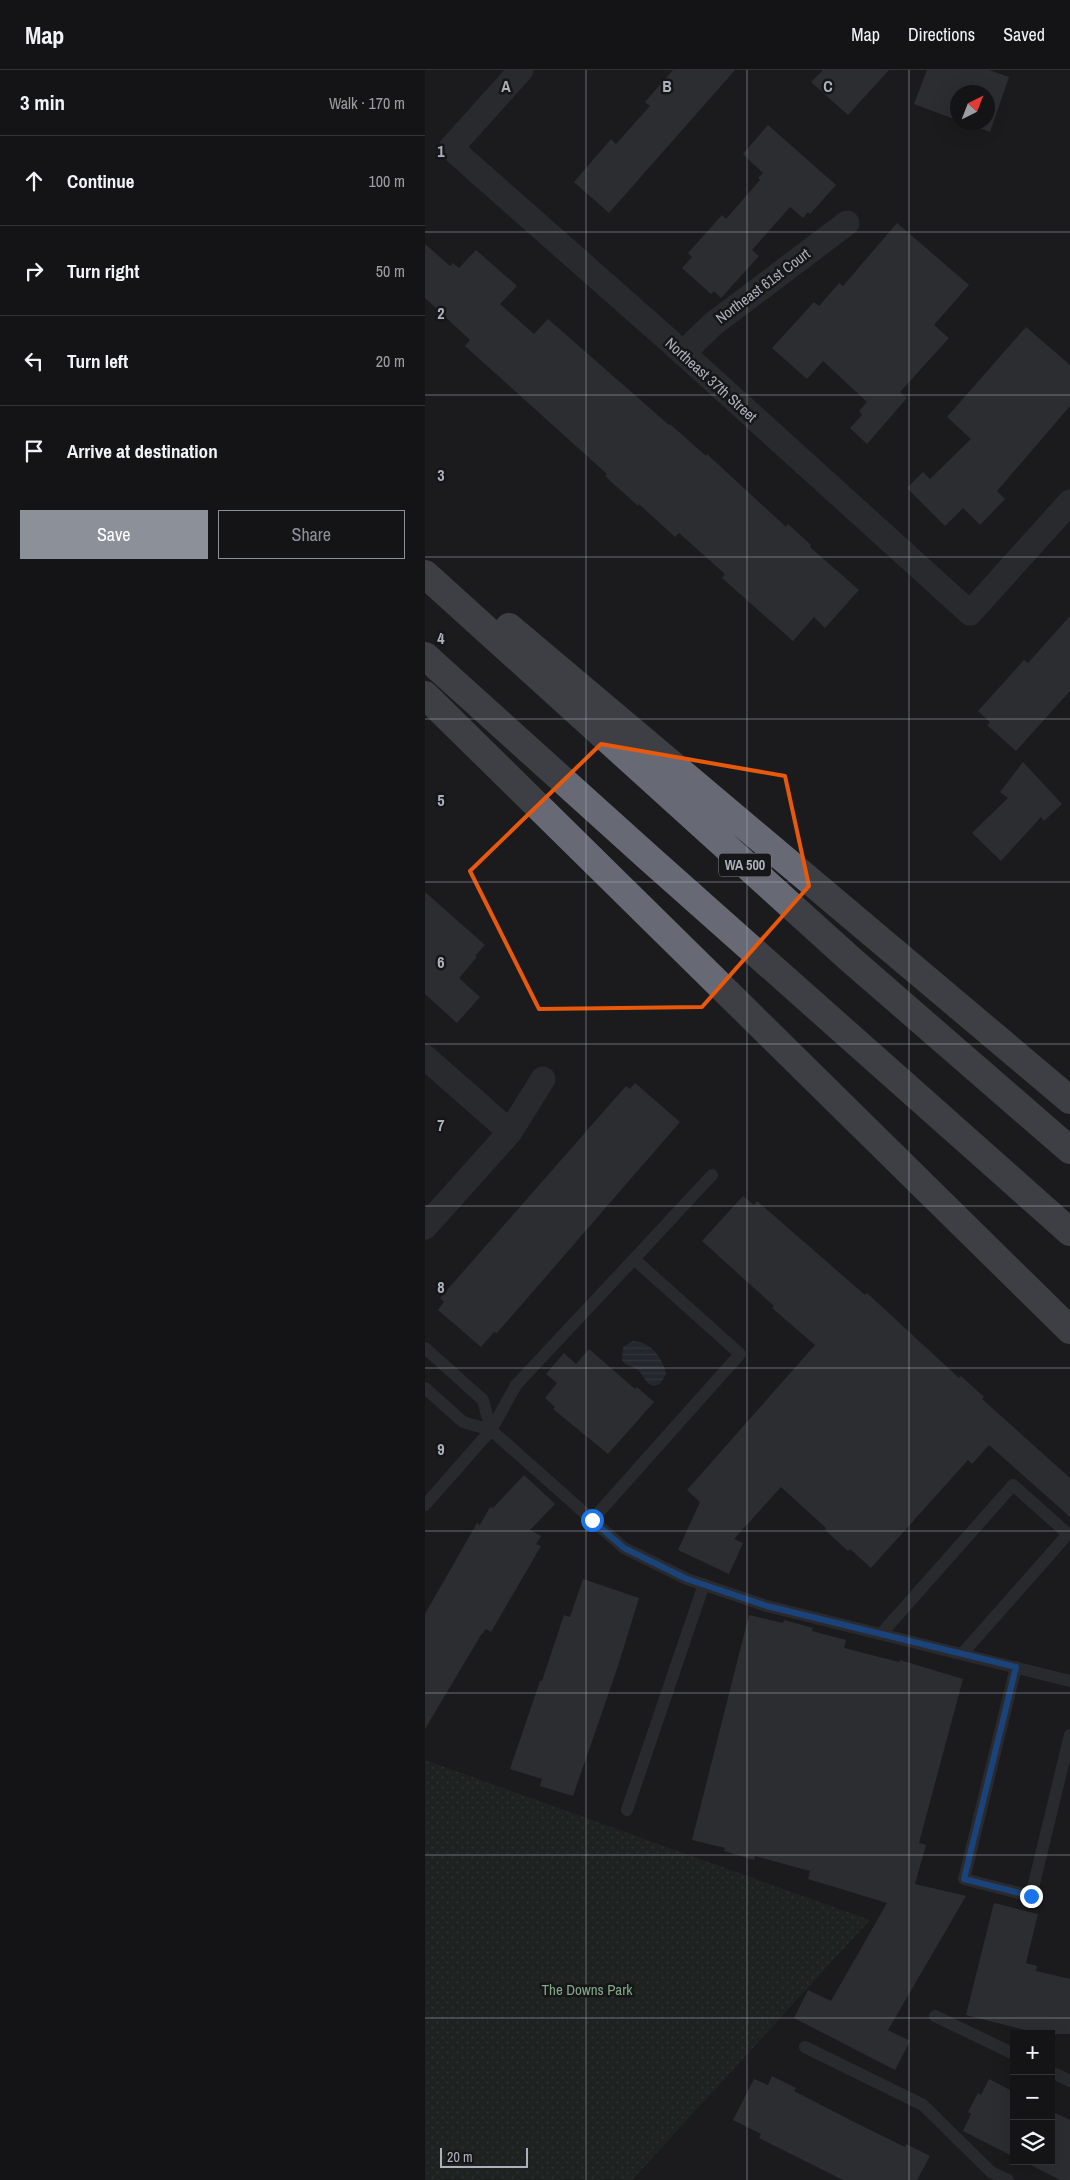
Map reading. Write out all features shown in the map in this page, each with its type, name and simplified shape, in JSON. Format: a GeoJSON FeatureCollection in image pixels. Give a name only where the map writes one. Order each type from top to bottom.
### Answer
{"type":"FeatureCollection","features":[{"type":"Feature","properties":{"kind":"highway"},"geometry":{"type":"LineString","coordinates":[[425,556],[1070,1100]]}},
{"type":"Feature","properties":{"kind":"highway","name":"WA 500"},"geometry":{"type":"LineString","coordinates":[[425,574],[850,959],[1070,1150]]}},
{"type":"Feature","properties":{"kind":"highway"},"geometry":{"type":"LineString","coordinates":[[425,656],[1070,1232]]}},
{"type":"Feature","properties":{"kind":"highway"},"geometry":{"type":"LineString","coordinates":[[425,694],[1070,1330]]}},
{"type":"Feature","properties":{"kind":"street","name":"Northeast 37th Street"},"geometry":{"type":"LineString","coordinates":[[521,70],[451,148],[970,613],[1070,503]]}},
{"type":"Feature","properties":{"kind":"street","name":"Northeast 61st Court"},"geometry":{"type":"LineString","coordinates":[[683,354],[713,324],[847,222]]}},
{"type":"Feature","properties":{"kind":"street"},"geometry":{"type":"LineString","coordinates":[[425,1057],[510,1132]]}},
{"type":"Feature","properties":{"kind":"street"},"geometry":{"type":"LineString","coordinates":[[425,1227],[510,1132],[543,1079]]}},
{"type":"Feature","properties":{"kind":"lane"},"geometry":{"type":"LineString","coordinates":[[425,1505],[491,1430],[516,1386],[712,1176]]}},
{"type":"Feature","properties":{"kind":"lane"},"geometry":{"type":"LineString","coordinates":[[592,1520],[740,1354],[634,1259]]}},
{"type":"Feature","properties":{"kind":"lane"},"geometry":{"type":"LineString","coordinates":[[425,1348],[483,1400],[491,1430]]}},
{"type":"Feature","properties":{"kind":"lane"},"geometry":{"type":"LineString","coordinates":[[425,1388],[463,1422],[491,1430],[624,1548],[687,1579],[767,1606],[1070,1681]]}},
{"type":"Feature","properties":{"kind":"lane"},"geometry":{"type":"LineString","coordinates":[[881,1634],[1013,1485],[1068,1534],[962,1654]]}},
{"type":"Feature","properties":{"kind":"lane"},"geometry":{"type":"LineString","coordinates":[[627,1810],[703,1584]]}},
{"type":"Feature","properties":{"kind":"lane"},"geometry":{"type":"LineString","coordinates":[[1016,1667],[964,1879],[1031,1896],[1070,1735]]}},
{"type":"Feature","properties":{"kind":"lane"},"geometry":{"type":"LineString","coordinates":[[935,2016],[1010,2052]]}},
{"type":"Feature","properties":{"kind":"lane"},"geometry":{"type":"LineString","coordinates":[[805,2046],[923,2105],[991,2172],[1008,2180]]}},
{"type":"Feature","properties":{"kind":"lane"},"geometry":{"type":"LineString","coordinates":[[1055,2074],[1070,2081]]}},
{"type":"Feature","properties":{"kind":"highlighted area"},"geometry":{"type":"Polygon","coordinates":[[[601,744],[785,776],[809,886],[702,1007],[539,1009],[470,871],[601,744]]]}},
{"type":"Feature","properties":{"kind":"green space","name":"The Downs Park"},"geometry":{"type":"Polygon","coordinates":[[[425,1760],[870,1920],[632,2180],[425,2180],[425,1760]]]}},
{"type":"Feature","properties":{"kind":"shaded area"},"geometry":{"type":"Polygon","coordinates":[[[633,1341],[640,1342],[651,1348],[659,1357],[666,1374],[660,1384],[651,1385],[639,1371],[622,1360],[623,1347],[633,1341]]]}},
{"type":"Feature","properties":{"kind":"building"},"geometry":{"type":"Polygon","coordinates":[[[673,70],[735,70],[609,213],[574,182],[611,139],[616,144],[650,106],[645,102],[673,70]]]}},
{"type":"Feature","properties":{"kind":"building"},"geometry":{"type":"Polygon","coordinates":[[[823,70],[889,70],[848,115],[811,82],[823,70]]]}},
{"type":"Feature","properties":{"kind":"building"},"geometry":{"type":"Polygon","coordinates":[[[927,70],[989,70],[1009,77],[995,118],[995,85],[950,85],[950,117],[914,104],[927,70]]]}},
{"type":"Feature","properties":{"kind":"building"},"geometry":{"type":"Polygon","coordinates":[[[768,125],[836,185],[810,214],[808,212],[803,218],[790,207],[752,250],[759,256],[721,298],[714,291],[711,294],[682,268],[692,257],[688,253],[722,215],[726,219],[760,180],[758,178],[763,173],[743,154],[768,125]]]}},
{"type":"Feature","properties":{"kind":"building"},"geometry":{"type":"Polygon","coordinates":[[[897,223],[969,285],[934,325],[949,338],[900,392],[907,398],[867,444],[850,428],[862,415],[859,411],[867,402],[823,361],[807,379],[772,348],[814,302],[819,306],[839,283],[843,286],[897,223]]]}},
{"type":"Feature","properties":{"kind":"building"},"geometry":{"type":"Polygon","coordinates":[[[425,244],[450,266],[453,263],[459,268],[476,250],[517,286],[500,304],[534,334],[548,319],[669,425],[706,456],[707,454],[786,527],[788,524],[811,545],[810,547],[859,590],[825,628],[814,617],[793,641],[722,578],[725,574],[679,533],[675,537],[639,504],[638,506],[605,476],[607,474],[465,346],[470,340],[425,298],[425,244]]]}},
{"type":"Feature","properties":{"kind":"building"},"geometry":{"type":"Polygon","coordinates":[[[1026,327],[1070,365],[1070,406],[997,491],[1005,499],[980,525],[963,508],[945,526],[907,488],[923,472],[930,479],[971,439],[947,417],[1026,327]]]}},
{"type":"Feature","properties":{"kind":"building"},"geometry":{"type":"Polygon","coordinates":[[[1070,616],[1070,691],[1016,751],[987,725],[990,722],[978,711],[1024,660],[1028,663],[1070,616]]]}},
{"type":"Feature","properties":{"kind":"building"},"geometry":{"type":"Polygon","coordinates":[[[1023,762],[1062,804],[1044,821],[1041,817],[1001,861],[972,833],[1008,798],[1000,792],[1023,762]]]}},
{"type":"Feature","properties":{"kind":"building"},"geometry":{"type":"Polygon","coordinates":[[[425,892],[485,945],[459,978],[480,997],[457,1023],[425,994],[425,892]]]}},
{"type":"Feature","properties":{"kind":"building"},"geometry":{"type":"Polygon","coordinates":[[[635,1083],[680,1122],[497,1333],[494,1332],[481,1347],[438,1310],[444,1302],[440,1298],[626,1086],[630,1089],[635,1083]]]}},
{"type":"Feature","properties":{"kind":"building"},"geometry":{"type":"Polygon","coordinates":[[[743,1196],[754,1205],[757,1201],[865,1295],[867,1293],[959,1378],[961,1376],[984,1397],[982,1399],[1070,1478],[1070,1517],[989,1445],[972,1464],[968,1460],[871,1568],[850,1549],[848,1551],[781,1487],[734,1539],[743,1543],[729,1574],[678,1550],[700,1502],[687,1490],[815,1345],[772,1308],[774,1306],[702,1241],[743,1196]]]}},
{"type":"Feature","properties":{"kind":"building"},"geometry":{"type":"Polygon","coordinates":[[[589,1349],[635,1389],[637,1387],[654,1402],[608,1454],[553,1409],[555,1407],[545,1398],[557,1383],[546,1374],[564,1353],[576,1364],[589,1349]]]}},
{"type":"Feature","properties":{"kind":"building"},"geometry":{"type":"Polygon","coordinates":[[[524,1475],[555,1504],[530,1530],[541,1536],[536,1544],[541,1546],[491,1632],[486,1629],[481,1635],[425,1729],[425,1614],[477,1523],[480,1525],[490,1507],[493,1508],[524,1475]]]}},
{"type":"Feature","properties":{"kind":"building"},"geometry":{"type":"Polygon","coordinates":[[[583,1579],[639,1598],[618,1666],[573,1796],[540,1786],[542,1779],[510,1769],[564,1615],[570,1617],[583,1579]]]}},
{"type":"Feature","properties":{"kind":"building"},"geometry":{"type":"Polygon","coordinates":[[[749,1615],[783,1623],[784,1620],[813,1628],[812,1631],[846,1640],[844,1648],[899,1662],[900,1660],[963,1679],[919,1843],[926,1845],[915,1884],[966,1896],[888,2030],[910,2041],[895,2070],[794,2018],[808,1990],[831,2001],[887,1903],[808,1879],[810,1871],[755,1856],[754,1860],[724,1851],[725,1848],[692,1840],[749,1615]]]}},
{"type":"Feature","properties":{"kind":"building"},"geometry":{"type":"Polygon","coordinates":[[[994,1903],[1038,1914],[1026,1963],[1037,1966],[1036,1971],[1070,1979],[1070,2034],[1055,2034],[1055,2030],[1025,2030],[966,2015],[994,1903]]]}},
{"type":"Feature","properties":{"kind":"building"},"geometry":{"type":"Polygon","coordinates":[[[772,2076],[796,2088],[794,2091],[858,2124],[905,2147],[906,2144],[930,2156],[917,2180],[843,2180],[759,2138],[761,2134],[733,2120],[754,2079],[768,2085],[772,2076]]]}},
{"type":"Feature","properties":{"kind":"building"},"geometry":{"type":"Polygon","coordinates":[[[989,2079],[1010,2090],[1010,2155],[963,2131],[971,2114],[968,2112],[978,2093],[981,2095],[989,2079]]]}},
{"type":"Feature","properties":{"kind":"building"},"geometry":{"type":"Polygon","coordinates":[[[1055,2113],[1070,2120],[1070,2180],[1060,2180],[1031,2165],[1055,2165],[1055,2113]]]}},
{"type":"Feature","properties":{"kind":"route"},"geometry":{"type":"LineString","coordinates":[[592,1520],[624,1548],[687,1579],[767,1606],[1016,1667],[964,1879],[1031,1896]]}}]}
